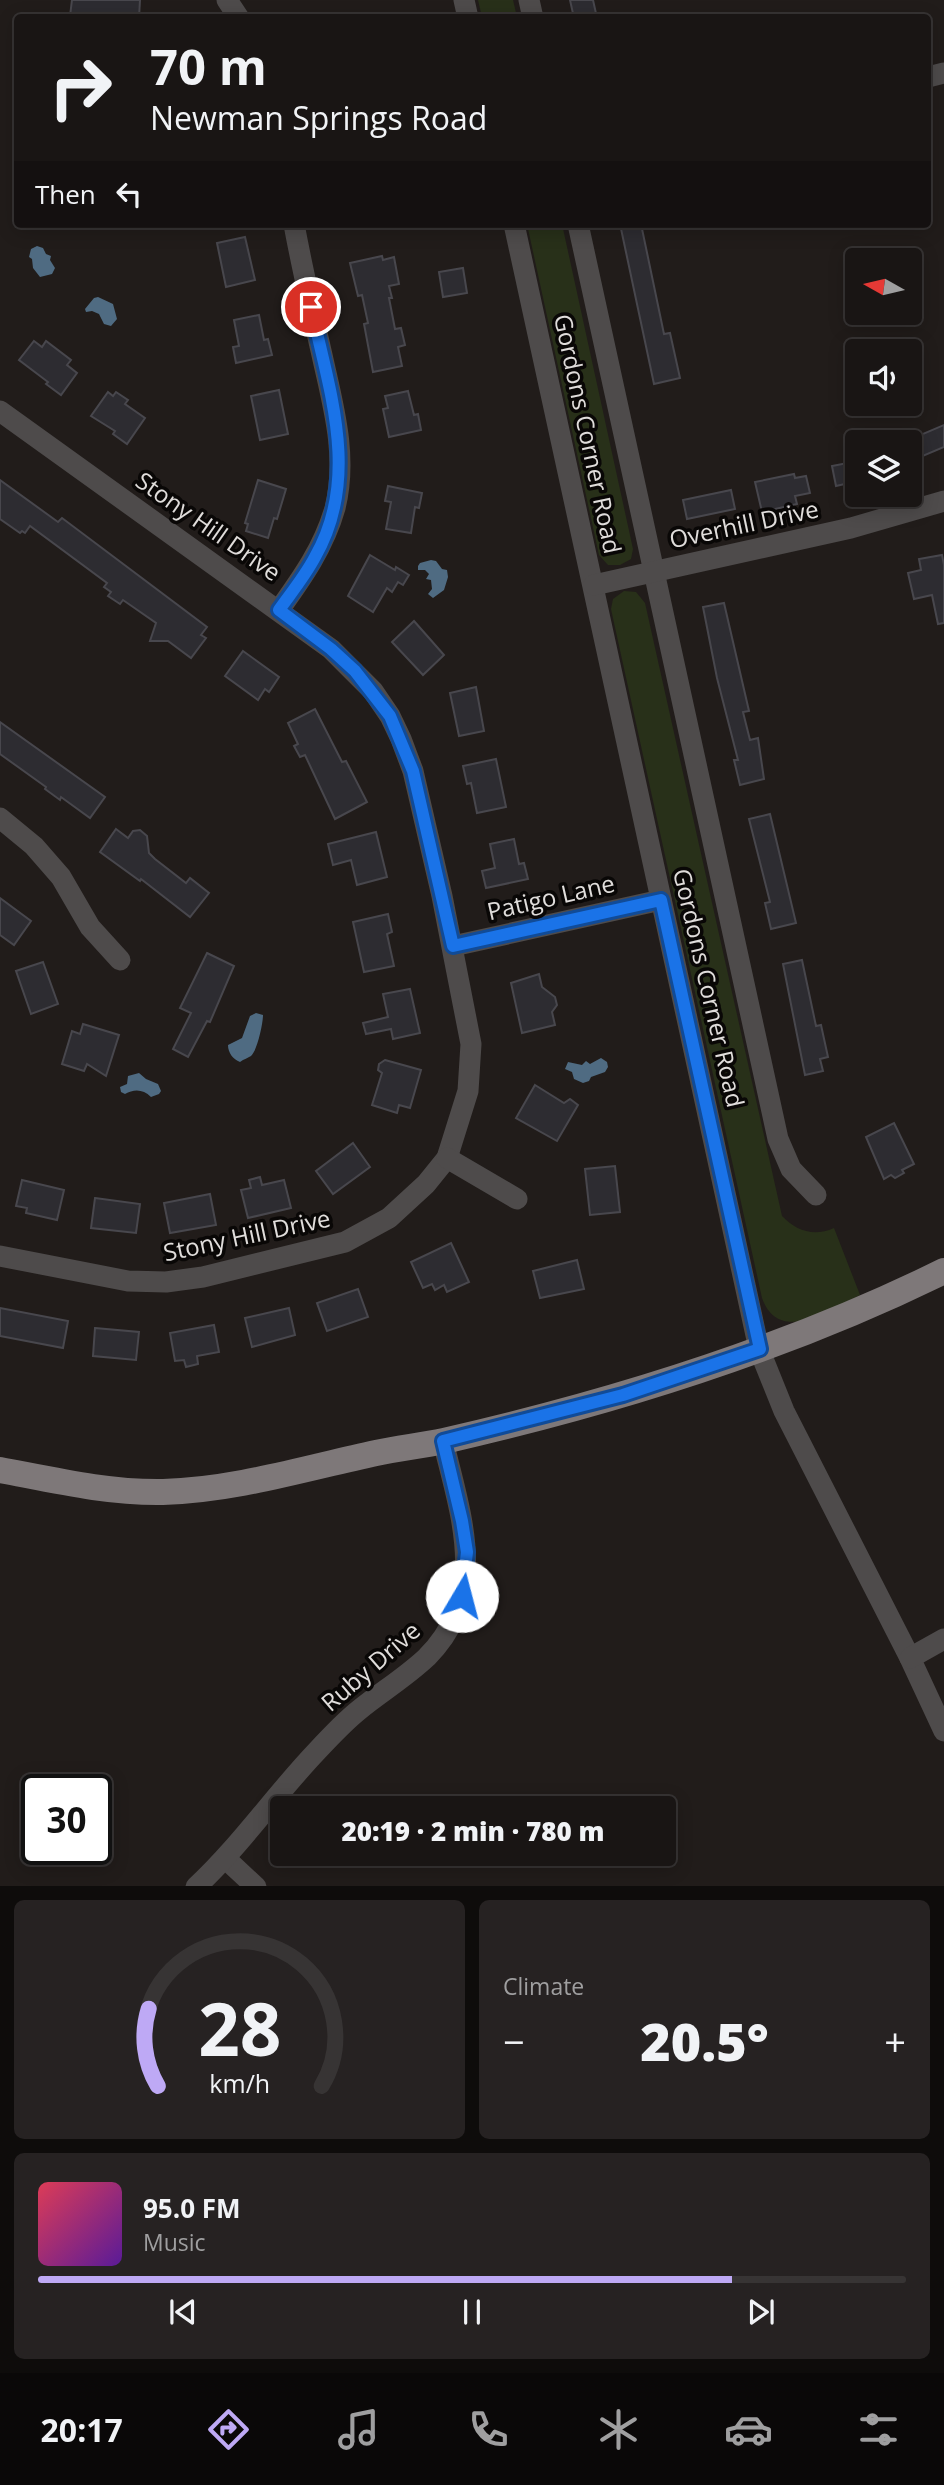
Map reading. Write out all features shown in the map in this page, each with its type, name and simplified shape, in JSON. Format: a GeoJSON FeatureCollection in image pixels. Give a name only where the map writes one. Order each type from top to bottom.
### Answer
{"type":"FeatureCollection","features":[{"type":"Feature","properties":{"kind":"main road"},"geometry":{"type":"LineString","coordinates":[[0,1470],[90,1486],[163,1492],[237,1484],[380,1452],[443,1441],[623,1395],[760,1349],[905,1290],[944,1271]]}},
{"type":"Feature","properties":{"kind":"street"},"geometry":{"type":"LineString","coordinates":[[279,610],[324,540],[334,508],[340,468],[337,422],[295,228]]}},
{"type":"Feature","properties":{"kind":"street","name":"Gordons Corner Road"},"geometry":{"type":"LineString","coordinates":[[515,228],[760,1349],[784,1411],[910,1658],[944,1731]]}},
{"type":"Feature","properties":{"kind":"street","name":"Gordons Corner Road"},"geometry":{"type":"LineString","coordinates":[[579,228],[778,1139],[791,1169],[816,1195]]}},
{"type":"Feature","properties":{"kind":"street","name":"Stony Hill Drive"},"geometry":{"type":"LineString","coordinates":[[0,411],[331,649],[355,671],[390,716],[413,771],[470,1033],[470,1064],[462,1113],[447,1158],[418,1192],[389,1218],[345,1242],[326,1249],[204,1277],[166,1282],[128,1281],[0,1256]]}},
{"type":"Feature","properties":{"kind":"street","name":"Overhill Drive"},"geometry":{"type":"LineString","coordinates":[[594,585],[851,528],[944,500]]}},
{"type":"Feature","properties":{"kind":"street"},"geometry":{"type":"LineString","coordinates":[[0,818],[34,846],[61,877],[90,927],[120,960]]}},
{"type":"Feature","properties":{"kind":"street","name":"Patigo Lane"},"geometry":{"type":"LineString","coordinates":[[453,946],[661,900]]}},
{"type":"Feature","properties":{"kind":"street"},"geometry":{"type":"LineString","coordinates":[[447,1158],[517,1199]]}},
{"type":"Feature","properties":{"kind":"street","name":"Ruby Drive"},"geometry":{"type":"LineString","coordinates":[[196,1886],[226,1858],[316,1751],[357,1712],[426,1658],[441,1641],[455,1617],[462,1596],[467,1552],[443,1441]]}},
{"type":"Feature","properties":{"kind":"street"},"geometry":{"type":"LineString","coordinates":[[910,1658],[944,1639]]}},
{"type":"Feature","properties":{"kind":"street"},"geometry":{"type":"LineString","coordinates":[[226,1858],[256,1886]]}},
{"type":"Feature","properties":{"kind":"green space"},"geometry":{"type":"Polygon","coordinates":[[[478,0],[513,0],[516,14],[481,14],[478,0]]]}},
{"type":"Feature","properties":{"kind":"green space"},"geometry":{"type":"Polygon","coordinates":[[[528,228],[563,228],[633,549],[631,559],[620,565],[608,565],[599,555],[528,228]]]}},
{"type":"Feature","properties":{"kind":"green space"},"geometry":{"type":"Polygon","coordinates":[[[624,591],[636,592],[645,603],[782,1216],[806,1231],[819,1232],[834,1228],[860,1295],[806,1320],[780,1320],[770,1312],[762,1298],[611,609],[613,599],[624,591]]]}},
{"type":"Feature","properties":{"kind":"water"},"geometry":{"type":"Polygon","coordinates":[[[37,246],[51,256],[50,260],[55,268],[52,274],[40,277],[33,268],[32,259],[29,257],[31,249],[37,246]]]}},
{"type":"Feature","properties":{"kind":"water"},"geometry":{"type":"Polygon","coordinates":[[[98,297],[113,304],[117,319],[111,326],[104,324],[99,314],[86,312],[85,309],[98,297]]]}},
{"type":"Feature","properties":{"kind":"water"},"geometry":{"type":"Polygon","coordinates":[[[431,560],[447,570],[448,577],[444,590],[433,598],[428,594],[432,589],[431,580],[426,579],[429,574],[425,570],[418,570],[420,563],[431,560]]]}},
{"type":"Feature","properties":{"kind":"water"},"geometry":{"type":"Polygon","coordinates":[[[256,1013],[263,1015],[261,1031],[251,1056],[240,1062],[231,1055],[228,1045],[242,1038],[250,1016],[256,1013]]]}},
{"type":"Feature","properties":{"kind":"water"},"geometry":{"type":"Polygon","coordinates":[[[601,1058],[607,1062],[605,1072],[583,1083],[574,1079],[572,1072],[565,1069],[568,1062],[582,1065],[586,1061],[590,1064],[601,1058]]]}},
{"type":"Feature","properties":{"kind":"water"},"geometry":{"type":"Polygon","coordinates":[[[139,1073],[158,1084],[161,1091],[159,1094],[151,1097],[145,1092],[121,1092],[120,1087],[127,1084],[128,1076],[139,1073]]]}},
{"type":"Feature","properties":{"kind":"building"},"geometry":{"type":"Polygon","coordinates":[[[72,0],[140,0],[139,14],[70,14],[72,0]]]}},
{"type":"Feature","properties":{"kind":"building"},"geometry":{"type":"Polygon","coordinates":[[[570,0],[593,0],[596,14],[573,14],[570,0]]]}},
{"type":"Feature","properties":{"kind":"building"},"geometry":{"type":"Polygon","coordinates":[[[621,228],[642,228],[664,334],[670,333],[680,378],[654,384],[621,228]]]}},
{"type":"Feature","properties":{"kind":"building"},"geometry":{"type":"Polygon","coordinates":[[[245,237],[255,280],[226,287],[217,243],[245,237]]]}},
{"type":"Feature","properties":{"kind":"building"},"geometry":{"type":"Polygon","coordinates":[[[382,256],[383,260],[394,257],[399,284],[389,286],[392,298],[389,298],[395,329],[401,328],[405,345],[398,347],[402,366],[373,372],[364,324],[368,323],[362,295],[358,296],[350,263],[382,256]]]}},
{"type":"Feature","properties":{"kind":"building"},"geometry":{"type":"Polygon","coordinates":[[[463,268],[467,293],[443,297],[439,272],[463,268]]]}},
{"type":"Feature","properties":{"kind":"building"},"geometry":{"type":"Polygon","coordinates":[[[259,315],[264,340],[268,339],[272,355],[236,363],[233,347],[239,346],[234,320],[259,315]]]}},
{"type":"Feature","properties":{"kind":"building"},"geometry":{"type":"Polygon","coordinates":[[[34,341],[42,347],[46,341],[71,360],[67,365],[77,373],[61,395],[19,360],[34,341]]]}},
{"type":"Feature","properties":{"kind":"building"},"geometry":{"type":"Polygon","coordinates":[[[279,390],[288,434],[260,440],[251,396],[279,390]]]}},
{"type":"Feature","properties":{"kind":"building"},"geometry":{"type":"Polygon","coordinates":[[[408,391],[414,415],[418,414],[421,430],[389,437],[383,409],[388,408],[385,396],[408,391]]]}},
{"type":"Feature","properties":{"kind":"building"},"geometry":{"type":"Polygon","coordinates":[[[108,392],[113,396],[116,392],[128,400],[125,404],[145,418],[127,444],[113,434],[115,431],[91,416],[108,392]]]}},
{"type":"Feature","properties":{"kind":"building"},"geometry":{"type":"Polygon","coordinates":[[[944,425],[944,447],[922,456],[922,434],[944,425]]]}},
{"type":"Feature","properties":{"kind":"building"},"geometry":{"type":"Polygon","coordinates":[[[845,464],[845,484],[836,486],[832,466],[845,464]]]}},
{"type":"Feature","properties":{"kind":"building"},"geometry":{"type":"Polygon","coordinates":[[[794,474],[795,478],[806,476],[810,493],[795,496],[797,504],[762,512],[755,482],[794,474]]]}},
{"type":"Feature","properties":{"kind":"building"},"geometry":{"type":"Polygon","coordinates":[[[0,480],[58,522],[62,518],[207,627],[201,635],[206,638],[191,658],[168,641],[150,641],[156,623],[123,600],[120,604],[108,596],[111,592],[104,587],[107,583],[30,526],[25,533],[20,533],[0,519],[0,480]]]}},
{"type":"Feature","properties":{"kind":"building"},"geometry":{"type":"Polygon","coordinates":[[[258,480],[286,489],[268,538],[246,531],[248,524],[245,523],[258,480]]]}},
{"type":"Feature","properties":{"kind":"building"},"geometry":{"type":"Polygon","coordinates":[[[388,486],[422,493],[419,508],[415,507],[411,533],[386,529],[391,502],[385,501],[388,486]]]}},
{"type":"Feature","properties":{"kind":"building"},"geometry":{"type":"Polygon","coordinates":[[[731,490],[735,509],[687,519],[683,500],[731,490]]]}},
{"type":"Feature","properties":{"kind":"building"},"geometry":{"type":"Polygon","coordinates":[[[370,555],[409,575],[403,585],[398,582],[392,592],[387,588],[373,612],[348,596],[370,555]]]}},
{"type":"Feature","properties":{"kind":"building"},"geometry":{"type":"Polygon","coordinates":[[[942,555],[944,623],[938,624],[932,595],[914,599],[908,573],[921,570],[919,559],[942,555]]]}},
{"type":"Feature","properties":{"kind":"building"},"geometry":{"type":"Polygon","coordinates":[[[724,603],[749,711],[743,712],[750,740],[758,738],[764,779],[740,785],[734,760],[738,760],[717,678],[703,607],[724,603]]]}},
{"type":"Feature","properties":{"kind":"building"},"geometry":{"type":"Polygon","coordinates":[[[414,621],[444,655],[423,675],[392,642],[414,621]]]}},
{"type":"Feature","properties":{"kind":"building"},"geometry":{"type":"Polygon","coordinates":[[[243,651],[279,677],[269,692],[265,689],[258,700],[225,676],[243,651]]]}},
{"type":"Feature","properties":{"kind":"building"},"geometry":{"type":"Polygon","coordinates":[[[476,687],[484,731],[459,736],[450,693],[476,687]]]}},
{"type":"Feature","properties":{"kind":"building"},"geometry":{"type":"Polygon","coordinates":[[[315,709],[342,762],[346,761],[367,802],[335,819],[305,755],[300,757],[294,746],[298,744],[288,723],[315,709]]]}},
{"type":"Feature","properties":{"kind":"building"},"geometry":{"type":"Polygon","coordinates":[[[0,722],[105,797],[90,818],[61,797],[60,800],[0,754],[0,722]]]}},
{"type":"Feature","properties":{"kind":"building"},"geometry":{"type":"Polygon","coordinates":[[[496,759],[506,807],[477,813],[471,783],[467,784],[463,766],[496,759]]]}},
{"type":"Feature","properties":{"kind":"building"},"geometry":{"type":"Polygon","coordinates":[[[770,814],[796,923],[771,929],[765,903],[770,902],[749,819],[770,814]]]}},
{"type":"Feature","properties":{"kind":"building"},"geometry":{"type":"Polygon","coordinates":[[[116,829],[128,838],[133,831],[140,830],[147,836],[149,853],[155,859],[186,883],[190,878],[209,893],[190,917],[141,879],[140,881],[100,852],[116,829]]]}},
{"type":"Feature","properties":{"kind":"building"},"geometry":{"type":"Polygon","coordinates":[[[376,832],[387,877],[357,885],[351,860],[333,865],[328,844],[376,832]]]}},
{"type":"Feature","properties":{"kind":"building"},"geometry":{"type":"Polygon","coordinates":[[[514,839],[519,864],[524,863],[528,879],[486,888],[482,871],[495,868],[490,844],[514,839]]]}},
{"type":"Feature","properties":{"kind":"building"},"geometry":{"type":"Polygon","coordinates":[[[0,898],[31,921],[14,945],[0,935],[0,898]]]}},
{"type":"Feature","properties":{"kind":"building"},"geometry":{"type":"Polygon","coordinates":[[[388,914],[392,932],[387,934],[394,966],[364,972],[353,922],[388,914]]]}},
{"type":"Feature","properties":{"kind":"building"},"geometry":{"type":"Polygon","coordinates":[[[207,953],[234,966],[210,1022],[207,1021],[188,1057],[173,1049],[191,1013],[180,1008],[207,953]]]}},
{"type":"Feature","properties":{"kind":"building"},"geometry":{"type":"Polygon","coordinates":[[[802,960],[816,1026],[821,1025],[828,1057],[820,1059],[823,1071],[805,1075],[783,964],[802,960]]]}},
{"type":"Feature","properties":{"kind":"building"},"geometry":{"type":"Polygon","coordinates":[[[43,962],[58,1004],[31,1014],[16,971],[43,962]]]}},
{"type":"Feature","properties":{"kind":"building"},"geometry":{"type":"Polygon","coordinates":[[[539,974],[542,987],[555,997],[557,1005],[552,1012],[555,1025],[522,1033],[511,983],[539,974]]]}},
{"type":"Feature","properties":{"kind":"building"},"geometry":{"type":"Polygon","coordinates":[[[410,989],[420,1033],[393,1039],[391,1029],[366,1034],[363,1023],[388,1017],[383,994],[410,989]]]}},
{"type":"Feature","properties":{"kind":"building"},"geometry":{"type":"Polygon","coordinates":[[[83,1024],[119,1035],[106,1076],[87,1064],[84,1071],[62,1064],[72,1031],[80,1034],[83,1024]]]}},
{"type":"Feature","properties":{"kind":"building"},"geometry":{"type":"Polygon","coordinates":[[[385,1060],[421,1070],[410,1108],[399,1105],[397,1113],[372,1105],[382,1073],[378,1070],[379,1064],[385,1060]]]}},
{"type":"Feature","properties":{"kind":"building"},"geometry":{"type":"Polygon","coordinates":[[[535,1085],[564,1103],[570,1099],[578,1105],[557,1141],[516,1118],[535,1085]]]}},
{"type":"Feature","properties":{"kind":"building"},"geometry":{"type":"Polygon","coordinates":[[[894,1123],[914,1164],[902,1170],[904,1173],[895,1178],[891,1175],[884,1179],[866,1137],[894,1123]]]}},
{"type":"Feature","properties":{"kind":"building"},"geometry":{"type":"Polygon","coordinates":[[[353,1143],[370,1167],[333,1194],[316,1171],[353,1143]]]}},
{"type":"Feature","properties":{"kind":"building"},"geometry":{"type":"Polygon","coordinates":[[[615,1166],[620,1212],[590,1215],[585,1169],[615,1166]]]}},
{"type":"Feature","properties":{"kind":"building"},"geometry":{"type":"Polygon","coordinates":[[[260,1177],[262,1185],[284,1180],[291,1208],[248,1218],[241,1190],[251,1188],[249,1180],[260,1177]]]}},
{"type":"Feature","properties":{"kind":"building"},"geometry":{"type":"Polygon","coordinates":[[[22,1180],[64,1190],[57,1220],[26,1213],[27,1208],[16,1206],[22,1180]]]}},
{"type":"Feature","properties":{"kind":"building"},"geometry":{"type":"Polygon","coordinates":[[[210,1194],[216,1225],[170,1233],[164,1203],[210,1194]]]}},
{"type":"Feature","properties":{"kind":"building"},"geometry":{"type":"Polygon","coordinates":[[[95,1198],[140,1204],[136,1233],[91,1228],[95,1198]]]}},
{"type":"Feature","properties":{"kind":"building"},"geometry":{"type":"Polygon","coordinates":[[[451,1243],[469,1282],[447,1292],[444,1285],[435,1290],[432,1284],[423,1288],[411,1262],[451,1243]]]}},
{"type":"Feature","properties":{"kind":"building"},"geometry":{"type":"Polygon","coordinates":[[[577,1260],[584,1289],[540,1298],[533,1271],[577,1260]]]}},
{"type":"Feature","properties":{"kind":"building"},"geometry":{"type":"Polygon","coordinates":[[[358,1289],[368,1317],[327,1331],[317,1303],[358,1289]]]}},
{"type":"Feature","properties":{"kind":"building"},"geometry":{"type":"Polygon","coordinates":[[[0,1308],[68,1321],[63,1348],[0,1336],[0,1308]]]}},
{"type":"Feature","properties":{"kind":"building"},"geometry":{"type":"Polygon","coordinates":[[[289,1308],[295,1335],[252,1347],[245,1318],[289,1308]]]}},
{"type":"Feature","properties":{"kind":"building"},"geometry":{"type":"Polygon","coordinates":[[[214,1325],[219,1352],[197,1356],[198,1364],[186,1367],[184,1360],[175,1361],[170,1333],[214,1325]]]}},
{"type":"Feature","properties":{"kind":"building"},"geometry":{"type":"Polygon","coordinates":[[[95,1328],[139,1332],[136,1360],[93,1356],[95,1328]]]}},
{"type":"Feature","properties":{"kind":"route"},"geometry":{"type":"LineString","coordinates":[[311,307],[337,422],[340,446],[339,485],[324,540],[316,557],[279,610],[331,649],[355,671],[390,716],[413,771],[453,946],[661,900],[760,1349],[623,1395],[443,1441],[467,1552],[462,1596]]}}]}
